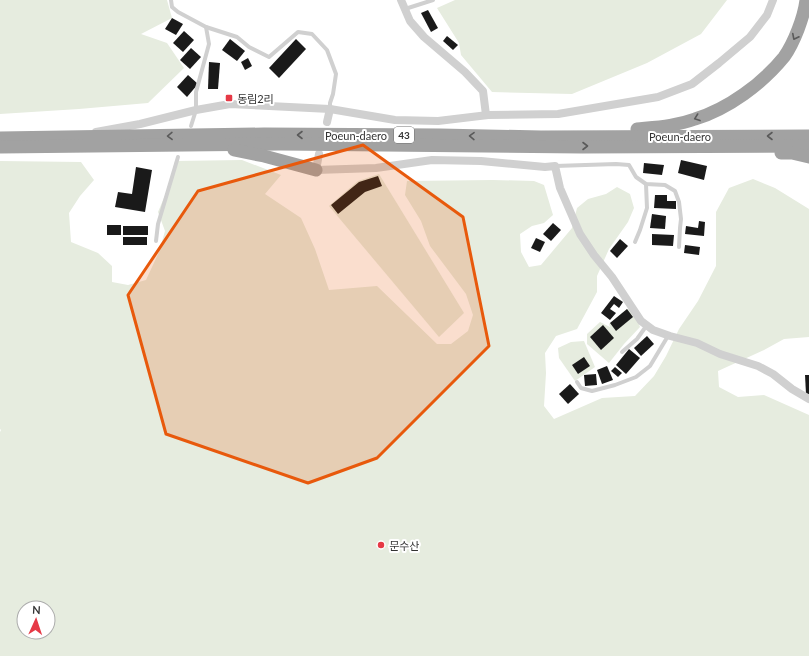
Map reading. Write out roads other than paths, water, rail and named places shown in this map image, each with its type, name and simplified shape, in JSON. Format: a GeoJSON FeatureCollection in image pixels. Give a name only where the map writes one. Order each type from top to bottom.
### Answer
{"type":"FeatureCollection","features":[{"type":"Feature","properties":{"kind":"highway"},"geometry":{"type":"LineString","coordinates":[[541,137],[668,126],[695,120],[719,110],[744,94],[785,56],[798,32],[806,0]]}},
{"type":"Feature","properties":{"kind":"highway","name":"Poeun-daero"},"geometry":{"type":"LineString","coordinates":[[0,138],[264,134],[541,137],[809,136]]}},
{"type":"Feature","properties":{"kind":"highway","name":"Poeun-daero"},"geometry":{"type":"LineString","coordinates":[[0,147],[288,144],[809,146]]}},
{"type":"Feature","properties":{"kind":"highway"},"geometry":{"type":"LineString","coordinates":[[195,146],[233,150],[264,156],[316,170]]}},
{"type":"Feature","properties":{"kind":"highway"},"geometry":{"type":"LineString","coordinates":[[665,146],[809,156]]}},
{"type":"Feature","properties":{"kind":"street"},"geometry":{"type":"LineString","coordinates":[[401,0],[410,21],[424,38],[466,72],[483,91],[486,115]]}},
{"type":"Feature","properties":{"kind":"street"},"geometry":{"type":"LineString","coordinates":[[66,137],[140,124],[196,110],[230,104],[330,109],[395,120],[438,122],[486,115],[558,114],[658,97],[692,84],[750,37],[767,15],[773,0]]}},
{"type":"Feature","properties":{"kind":"street"},"geometry":{"type":"LineString","coordinates":[[327,122],[330,109]]}},
{"type":"Feature","properties":{"kind":"street"},"geometry":{"type":"LineString","coordinates":[[319,154],[316,170],[376,168],[432,160],[480,161],[545,167],[555,166],[560,188],[580,234],[594,255],[612,277],[641,321],[653,330],[668,336],[697,343],[720,354],[758,366],[773,374],[809,399]]}},
{"type":"Feature","properties":{"kind":"lane"},"geometry":{"type":"LineString","coordinates":[[171,0],[172,7],[178,12],[206,27],[237,37],[249,47],[269,57],[298,32],[312,34],[327,50],[336,74],[330,109]]}},
{"type":"Feature","properties":{"kind":"lane"},"geometry":{"type":"LineString","coordinates":[[405,10],[433,0]]}},
{"type":"Feature","properties":{"kind":"lane"},"geometry":{"type":"LineString","coordinates":[[191,126],[196,110],[196,92],[209,44],[206,27]]}},
{"type":"Feature","properties":{"kind":"lane"},"geometry":{"type":"LineString","coordinates":[[156,241],[158,224],[178,157]]}},
{"type":"Feature","properties":{"kind":"lane"},"geometry":{"type":"LineString","coordinates":[[555,166],[629,165],[636,177],[646,184],[665,185],[675,191],[679,202],[681,219],[679,247]]}},
{"type":"Feature","properties":{"kind":"lane"},"geometry":{"type":"LineString","coordinates":[[635,242],[647,208],[646,184]]}},
{"type":"Feature","properties":{"kind":"lane"},"geometry":{"type":"LineString","coordinates":[[622,352],[637,338],[646,325]]}},
{"type":"Feature","properties":{"kind":"lane"},"geometry":{"type":"LineString","coordinates":[[577,382],[581,388],[592,391],[615,385],[636,377],[650,366],[668,336]]}},
{"type":"Feature","properties":{"kind":"place","name":"동림2리"},"geometry":{"type":"Point","coordinates":[229,98]}},
{"type":"Feature","properties":{"kind":"place","name":"문수산"},"geometry":{"type":"Point","coordinates":[381,545]}}]}
